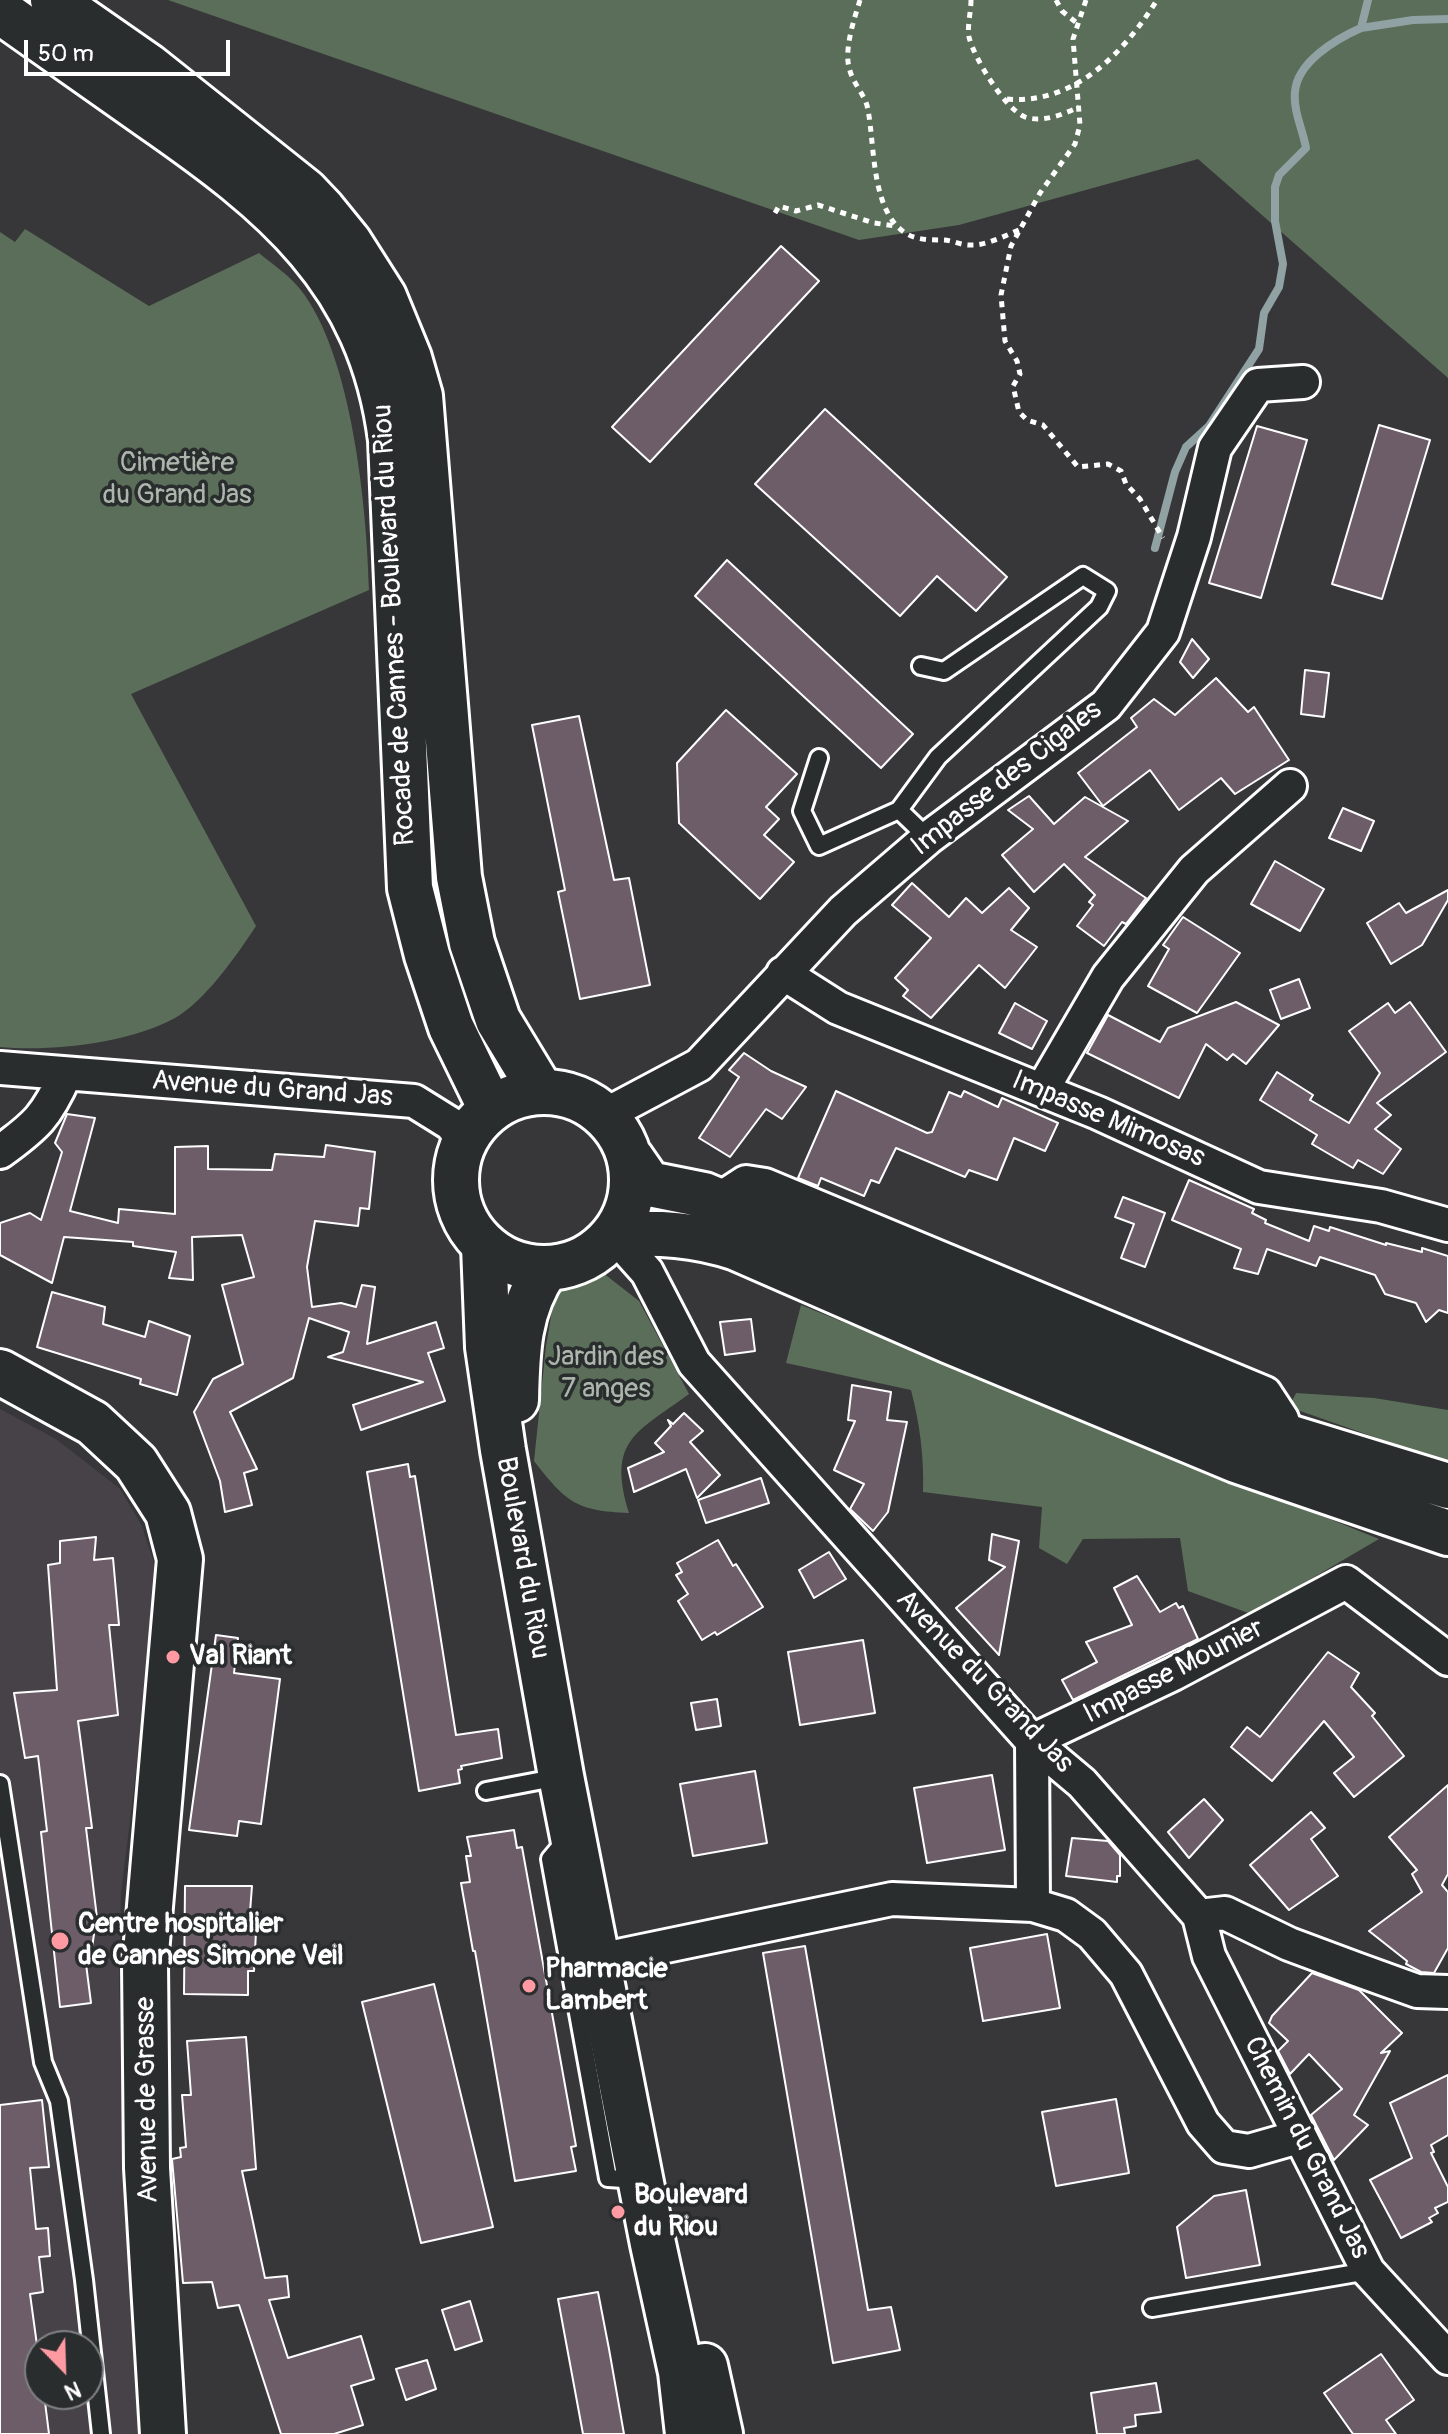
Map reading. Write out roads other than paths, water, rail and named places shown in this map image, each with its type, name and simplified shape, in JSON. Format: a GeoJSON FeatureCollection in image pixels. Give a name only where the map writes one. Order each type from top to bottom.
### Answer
{"type":"FeatureCollection","features":[{"type":"Feature","properties":{"kind":"main road","name":"Rocade de Cannes - Boulevard du Riou"},"geometry":{"type":"LineString","coordinates":[[53,0],[148,66],[305,191],[349,242],[384,297],[409,358],[420,396],[459,877],[472,943],[498,1020],[541,1091]]}},
{"type":"Feature","properties":{"kind":"main road","name":"Rocade de Cannes - Boulevard du Riou"},"geometry":{"type":"LineString","coordinates":[[0,11],[226,169],[282,219],[318,259],[348,307],[372,359],[381,384],[391,440],[410,888],[478,1125]]}},
{"type":"Feature","properties":{"kind":"main road"},"geometry":{"type":"LineString","coordinates":[[631,1158],[633,1185],[627,1212],[614,1235],[595,1253],[572,1264],[546,1269],[524,1266],[503,1258],[484,1246],[467,1223],[457,1197],[456,1168],[478,1125],[515,1096],[541,1091],[564,1094],[586,1102],[605,1115],[621,1135],[631,1158],[649,1184],[704,1195],[1196,1403],[1288,1437],[1448,1486]]}},
{"type":"Feature","properties":{"kind":"main road"},"geometry":{"type":"LineString","coordinates":[[614,1235],[650,1232],[680,1234],[703,1237],[737,1248],[1236,1460],[1448,1533]]}},
{"type":"Feature","properties":{"kind":"main road","name":"Boulevard du Riou"},"geometry":{"type":"LineString","coordinates":[[484,1246],[488,1347],[503,1450],[572,1833],[681,2372],[688,2434]]}},
{"type":"Feature","properties":{"kind":"main road","name":"Boulevard du Riou"},"geometry":{"type":"LineString","coordinates":[[546,1269],[526,1303],[517,1349],[516,1406],[521,1456],[662,2180],[720,2434]]}},
{"type":"Feature","properties":{"kind":"main road","name":"Avenue de Grasse"},"geometry":{"type":"LineString","coordinates":[[0,1372],[93,1423],[136,1463],[168,1513],[180,1559],[145,1964],[147,2168],[163,2434]]}},
{"type":"Feature","properties":{"kind":"street","name":"Impasse des Cigales"},"geometry":{"type":"LineString","coordinates":[[605,1115],[699,1065],[843,911],[928,838],[1106,705],[1163,632],[1215,448],[1258,385],[1303,382]]}},
{"type":"Feature","properties":{"kind":"street"},"geometry":{"type":"LineString","coordinates":[[1042,1090],[1108,977],[1194,870],[1290,786]]}},
{"type":"Feature","properties":{"kind":"street","name":"Impasse Mimosas"},"geometry":{"type":"LineString","coordinates":[[783,973],[838,1008],[1098,1113],[1259,1187],[1381,1206],[1448,1225]]}},
{"type":"Feature","properties":{"kind":"street","name":"Avenue du Grand Jas"},"geometry":{"type":"LineString","coordinates":[[0,1068],[414,1101],[451,1124],[478,1125]]}},
{"type":"Feature","properties":{"kind":"street"},"geometry":{"type":"LineString","coordinates":[[0,1152],[30,1130],[52,1105],[65,1075]]}},
{"type":"Feature","properties":{"kind":"street","name":"Avenue du Grand Jas"},"geometry":{"type":"LineString","coordinates":[[614,1235],[647,1272],[694,1363],[1032,1741],[1082,1783],[1199,1916]]}},
{"type":"Feature","properties":{"kind":"street","name":"Impasse Mounier"},"geometry":{"type":"LineString","coordinates":[[1032,1741],[1173,1674],[1346,1582],[1448,1659]]}},
{"type":"Feature","properties":{"kind":"street"},"geometry":{"type":"LineString","coordinates":[[1032,1741],[1033,1905]]}},
{"type":"Feature","properties":{"kind":"street"},"geometry":{"type":"LineString","coordinates":[[618,1956],[892,1899],[1033,1905],[1066,1915],[1075,1921],[1092,1934],[1126,1974],[1203,2123],[1224,2147],[1249,2151],[1298,2137]]}},
{"type":"Feature","properties":{"kind":"street"},"geometry":{"type":"LineString","coordinates":[[1199,1916],[1225,1913],[1289,1944],[1417,1991],[1448,1992]]}},
{"type":"Feature","properties":{"kind":"street","name":"Chemin du Grand Jas"},"geometry":{"type":"LineString","coordinates":[[1199,1916],[1209,1956],[1368,2271],[1448,2358]]}},
{"type":"Feature","properties":{"kind":"lane"},"geometry":{"type":"LineString","coordinates":[[819,758],[802,811],[819,846],[899,810],[938,757],[1099,607],[1107,591],[1083,576],[944,671],[921,666]]}},
{"type":"Feature","properties":{"kind":"lane"},"geometry":{"type":"LineString","coordinates":[[899,810],[928,838]]}},
{"type":"Feature","properties":{"kind":"lane"},"geometry":{"type":"LineString","coordinates":[[486,1791],[561,1776]]}},
{"type":"Feature","properties":{"kind":"lane"},"geometry":{"type":"LineString","coordinates":[[0,1784],[43,2062],[59,2101],[84,2280],[101,2434]]}},
{"type":"Feature","properties":{"kind":"lane"},"geometry":{"type":"LineString","coordinates":[[1152,2308],[1368,2271]]}},
{"type":"Feature","properties":{"kind":"waterway"},"geometry":{"type":"LineString","coordinates":[[1155,548],[1175,472],[1186,447],[1209,426],[1259,349],[1264,313],[1279,287],[1283,264],[1275,221],[1275,187],[1279,175],[1306,148],[1295,106],[1297,81],[1319,53],[1361,28],[1368,0]]}},
{"type":"Feature","properties":{"kind":"waterway"},"geometry":{"type":"LineString","coordinates":[[1361,28],[1413,20],[1448,19]]}},
{"type":"Feature","properties":{"kind":"place","name":"Val Riant"},"geometry":{"type":"Point","coordinates":[173,1657]}},
{"type":"Feature","properties":{"kind":"place","name":"Centre hospitalier de Cannes Simone Veil"},"geometry":{"type":"Point","coordinates":[60,1941]}},
{"type":"Feature","properties":{"kind":"place","name":"Pharmacie Lambert"},"geometry":{"type":"Point","coordinates":[529,1986]}},
{"type":"Feature","properties":{"kind":"place","name":"Boulevard du Riou"},"geometry":{"type":"Point","coordinates":[618,2212]}},
{"type":"Feature","properties":{"kind":"park label","name":"Cimetière du Grand Jas"},"geometry":{"type":"Point","coordinates":[177,480]}},
{"type":"Feature","properties":{"kind":"park label","name":"Jardin des 7 anges"},"geometry":{"type":"Point","coordinates":[606,1374]}}]}
